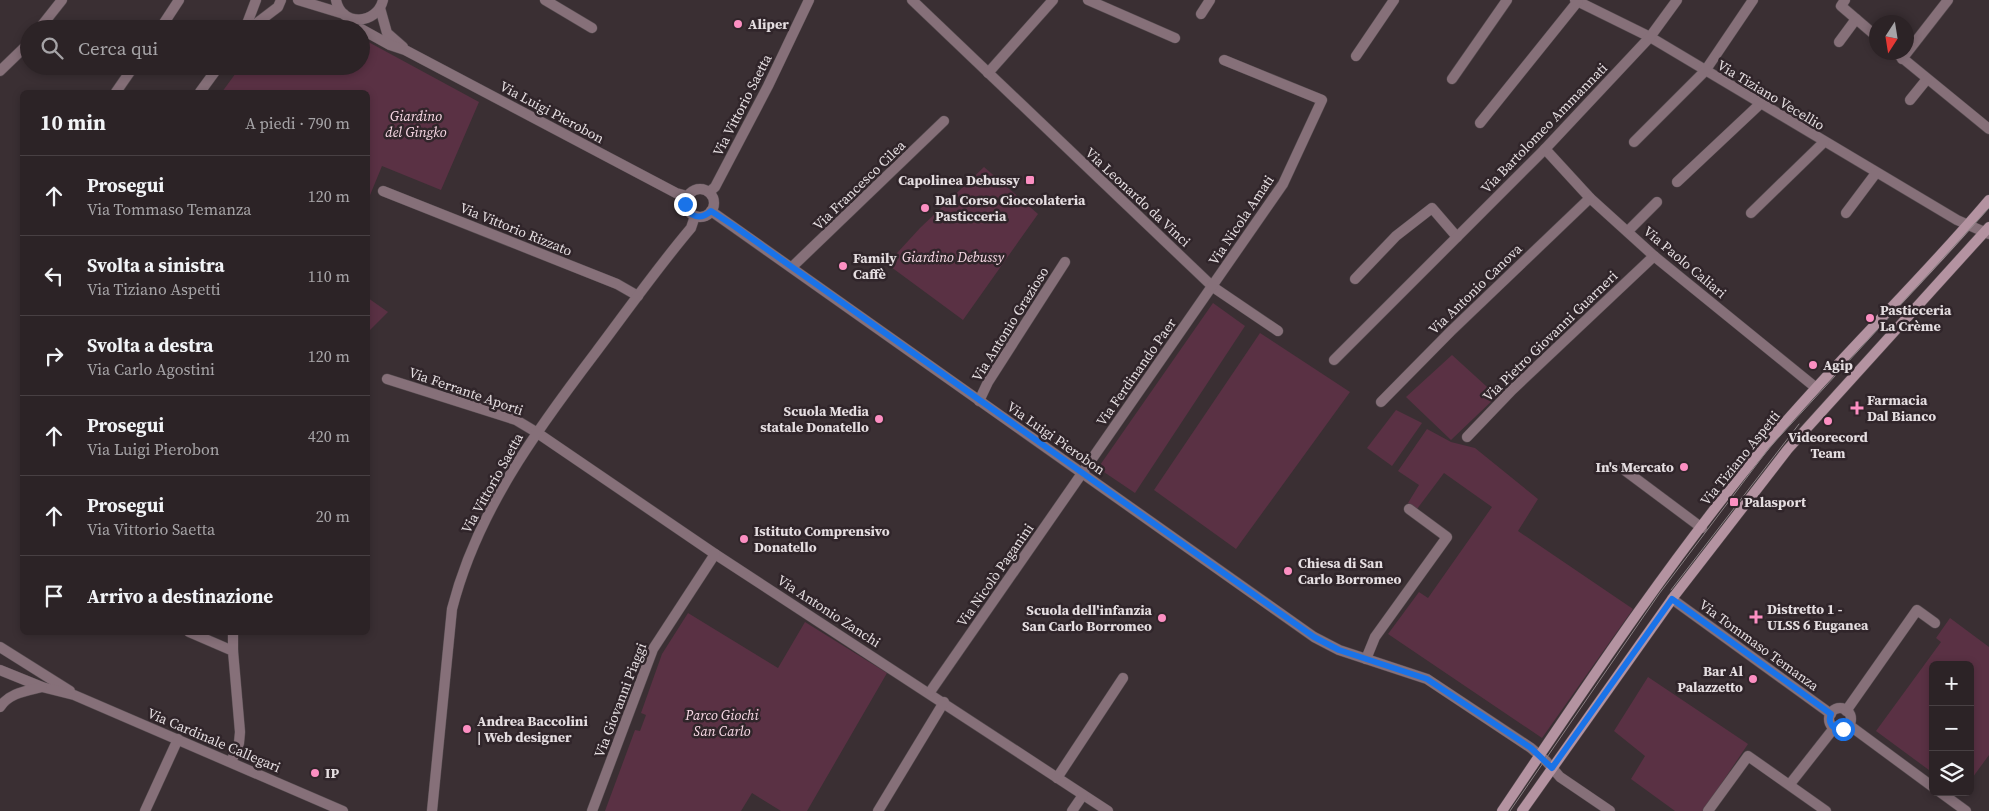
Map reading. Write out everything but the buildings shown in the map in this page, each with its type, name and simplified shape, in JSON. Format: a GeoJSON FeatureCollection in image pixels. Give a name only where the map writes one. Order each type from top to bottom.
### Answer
{"type":"FeatureCollection","features":[{"type":"Feature","properties":{"kind":"street"},"geometry":{"type":"LineString","coordinates":[[46,20],[62,0]]}},
{"type":"Feature","properties":{"kind":"street"},"geometry":{"type":"LineString","coordinates":[[166,20],[179,0]]}},
{"type":"Feature","properties":{"kind":"street"},"geometry":{"type":"LineString","coordinates":[[248,20],[256,0]]}},
{"type":"Feature","properties":{"kind":"street"},"geometry":{"type":"LineString","coordinates":[[261,20],[278,8],[281,0]]}},
{"type":"Feature","properties":{"kind":"street"},"geometry":{"type":"LineString","coordinates":[[298,0],[364,20],[373,16],[383,3]]}},
{"type":"Feature","properties":{"kind":"street"},"geometry":{"type":"LineString","coordinates":[[336,0],[346,16]]}},
{"type":"Feature","properties":{"kind":"street"},"geometry":{"type":"LineString","coordinates":[[545,0],[592,28]]}},
{"type":"Feature","properties":{"kind":"street","name":"Via Vittorio Saetta"},"geometry":{"type":"LineString","coordinates":[[709,192],[715,187],[741,140],[809,0]]}},
{"type":"Feature","properties":{"kind":"street","name":"Via Leonardo da Vinci"},"geometry":{"type":"LineString","coordinates":[[912,0],[1213,287],[1278,331]]}},
{"type":"Feature","properties":{"kind":"street"},"geometry":{"type":"LineString","coordinates":[[988,73],[1053,0]]}},
{"type":"Feature","properties":{"kind":"street"},"geometry":{"type":"LineString","coordinates":[[1088,0],[1175,38]]}},
{"type":"Feature","properties":{"kind":"street"},"geometry":{"type":"LineString","coordinates":[[1201,14],[1210,0]]}},
{"type":"Feature","properties":{"kind":"street"},"geometry":{"type":"LineString","coordinates":[[1356,56],[1394,0]]}},
{"type":"Feature","properties":{"kind":"street"},"geometry":{"type":"LineString","coordinates":[[1452,80],[1507,0]]}},
{"type":"Feature","properties":{"kind":"street","name":"Via Bartolomeo Ammannati"},"geometry":{"type":"LineString","coordinates":[[1334,360],[1545,150],[1650,37],[1677,0]]}},
{"type":"Feature","properties":{"kind":"street"},"geometry":{"type":"LineString","coordinates":[[1704,71],[1753,0]]}},
{"type":"Feature","properties":{"kind":"street"},"geometry":{"type":"LineString","coordinates":[[1914,38],[1948,0]]}},
{"type":"Feature","properties":{"kind":"street"},"geometry":{"type":"LineString","coordinates":[[1480,123],[1577,1]]}},
{"type":"Feature","properties":{"kind":"street","name":"Via Tiziano Vecellio"},"geometry":{"type":"LineString","coordinates":[[1577,1],[1650,37],[1876,173],[1981,229]]}},
{"type":"Feature","properties":{"kind":"street","name":"Via Luigi Pierobon"},"geometry":{"type":"LineString","coordinates":[[383,3],[386,33],[405,50]]}},
{"type":"Feature","properties":{"kind":"street"},"geometry":{"type":"LineString","coordinates":[[1843,3],[1856,19],[1869,30]]}},
{"type":"Feature","properties":{"kind":"street","name":"Via Luigi Pierobon"},"geometry":{"type":"LineString","coordinates":[[346,16],[351,20]]}},
{"type":"Feature","properties":{"kind":"street"},"geometry":{"type":"LineString","coordinates":[[1839,42],[1856,19]]}},
{"type":"Feature","properties":{"kind":"street","name":"Via Luigi Pierobon"},"geometry":{"type":"LineString","coordinates":[[370,34],[390,45],[405,50],[676,193],[687,196]]}},
{"type":"Feature","properties":{"kind":"street"},"geometry":{"type":"LineString","coordinates":[[0,71],[20,52]]}},
{"type":"Feature","properties":{"kind":"street","name":"Via Nicola Amati"},"geometry":{"type":"LineString","coordinates":[[1213,287],[1283,184],[1322,100],[1224,60]]}},
{"type":"Feature","properties":{"kind":"street"},"geometry":{"type":"LineString","coordinates":[[1903,60],[1989,129]]}},
{"type":"Feature","properties":{"kind":"street","name":"Via Tiziano Vecellio"},"geometry":{"type":"LineString","coordinates":[[1634,142],[1704,71]]}},
{"type":"Feature","properties":{"kind":"street"},"geometry":{"type":"LineString","coordinates":[[117,90],[128,75]]}},
{"type":"Feature","properties":{"kind":"street"},"geometry":{"type":"LineString","coordinates":[[201,90],[212,75]]}},
{"type":"Feature","properties":{"kind":"street"},"geometry":{"type":"LineString","coordinates":[[1910,100],[1927,79]]}},
{"type":"Feature","properties":{"kind":"street"},"geometry":{"type":"LineString","coordinates":[[1677,182],[1760,104]]}},
{"type":"Feature","properties":{"kind":"street","name":"Via Francesco Cilea"},"geometry":{"type":"LineString","coordinates":[[792,267],[944,122]]}},
{"type":"Feature","properties":{"kind":"street","name":"Via Tiziano Vecellio"},"geometry":{"type":"LineString","coordinates":[[1752,213],[1824,142]]}},
{"type":"Feature","properties":{"kind":"street","name":"Via Paolo Caliari"},"geometry":{"type":"LineString","coordinates":[[1545,150],[1590,198],[1654,256],[1815,387]]}},
{"type":"Feature","properties":{"kind":"street"},"geometry":{"type":"LineString","coordinates":[[1846,213],[1876,173]]}},
{"type":"Feature","properties":{"kind":"street"},"geometry":{"type":"LineString","coordinates":[[702,188],[709,192],[714,202],[711,211],[704,216],[695,216],[686,208],[687,196],[694,189],[702,188]]}},
{"type":"Feature","properties":{"kind":"street","name":"Via Vittorio Rizzato"},"geometry":{"type":"LineString","coordinates":[[383,191],[617,284],[638,296]]}},
{"type":"Feature","properties":{"kind":"street","name":"Via Antonio Canova"},"geometry":{"type":"LineString","coordinates":[[1381,402],[1451,331],[1590,198]]}},
{"type":"Feature","properties":{"kind":"street","name":"Via Tiziano Aspetti"},"geometry":{"type":"LineString","coordinates":[[1546,761],[1788,449],[1981,229],[1989,200]]}},
{"type":"Feature","properties":{"kind":"street"},"geometry":{"type":"LineString","coordinates":[[1628,232],[1657,202]]}},
{"type":"Feature","properties":{"kind":"street"},"geometry":{"type":"LineString","coordinates":[[1356,279],[1396,236],[1432,208],[1457,237]]}},
{"type":"Feature","properties":{"kind":"street","name":"Via Luigi Pierobon"},"geometry":{"type":"LineString","coordinates":[[711,211],[1314,637],[1366,660],[1427,679],[1546,761],[1560,777],[1610,811]]}},
{"type":"Feature","properties":{"kind":"street","name":"Via Vittorio Saetta"},"geometry":{"type":"LineString","coordinates":[[432,811],[447,639],[458,583],[478,534],[508,476],[536,432],[691,228],[695,216]]}},
{"type":"Feature","properties":{"kind":"street","name":"Via Tiziano Aspetti"},"geometry":{"type":"LineString","coordinates":[[1546,761],[1660,584],[1751,463],[1815,387],[1981,229]]}},
{"type":"Feature","properties":{"kind":"street","name":"Via Pietro Giovanni Guarneri"},"geometry":{"type":"LineString","coordinates":[[1467,437],[1512,390],[1654,256]]}},
{"type":"Feature","properties":{"kind":"street","name":"Via Antonio Grazioso"},"geometry":{"type":"LineString","coordinates":[[979,401],[988,382],[1065,262]]}},
{"type":"Feature","properties":{"kind":"street","name":"Via Ferdinando Paer"},"geometry":{"type":"LineString","coordinates":[[1082,473],[1213,287]]}},
{"type":"Feature","properties":{"kind":"street","name":"Via Ferrante Aporti"},"geometry":{"type":"LineString","coordinates":[[387,380],[516,420],[536,432]]}},
{"type":"Feature","properties":{"kind":"street","name":"Via Antonio Zanchi"},"geometry":{"type":"LineString","coordinates":[[536,432],[715,554],[930,692],[1108,811]]}},
{"type":"Feature","properties":{"kind":"street"},"geometry":{"type":"LineString","coordinates":[[1623,469],[1702,528]]}},
{"type":"Feature","properties":{"kind":"street","name":"Via Nicolò Paganini"},"geometry":{"type":"LineString","coordinates":[[930,692],[1082,473]]}},
{"type":"Feature","properties":{"kind":"street"},"geometry":{"type":"LineString","coordinates":[[1366,660],[1375,637],[1448,537],[1409,509]]}},
{"type":"Feature","properties":{"kind":"street","name":"Via Giovanni Piaggi"},"geometry":{"type":"LineString","coordinates":[[592,811],[652,649],[715,554]]}},
{"type":"Feature","properties":{"kind":"street","name":"Via Tommaso Temanza"},"geometry":{"type":"LineString","coordinates":[[1672,599],[1831,714]]}},
{"type":"Feature","properties":{"kind":"street"},"geometry":{"type":"LineString","coordinates":[[1846,710],[1917,610],[1935,623]]}},
{"type":"Feature","properties":{"kind":"street"},"geometry":{"type":"LineString","coordinates":[[196,635],[233,651]]}},
{"type":"Feature","properties":{"kind":"street"},"geometry":{"type":"LineString","coordinates":[[231,762],[239,743],[240,732],[233,635]]}},
{"type":"Feature","properties":{"kind":"street","name":"Via Cardinale Callegari"},"geometry":{"type":"LineString","coordinates":[[0,647],[74,695]]}},
{"type":"Feature","properties":{"kind":"street","name":"Via Cardinale Callegari"},"geometry":{"type":"LineString","coordinates":[[0,670],[42,687],[74,695],[343,811]]}},
{"type":"Feature","properties":{"kind":"street"},"geometry":{"type":"LineString","coordinates":[[1057,778],[1123,678]]}},
{"type":"Feature","properties":{"kind":"street","name":"Via Cardinale Callegari"},"geometry":{"type":"LineString","coordinates":[[0,707],[4,702],[19,693],[42,687]]}},
{"type":"Feature","properties":{"kind":"street"},"geometry":{"type":"LineString","coordinates":[[878,811],[944,702]]}},
{"type":"Feature","properties":{"kind":"street"},"geometry":{"type":"LineString","coordinates":[[1834,728],[1829,720],[1831,714],[1840,708],[1846,710],[1850,716],[1849,726]]}},
{"type":"Feature","properties":{"kind":"street"},"geometry":{"type":"LineString","coordinates":[[1834,728],[1843,729],[1849,726]]}},
{"type":"Feature","properties":{"kind":"street"},"geometry":{"type":"LineString","coordinates":[[1849,726],[1929,784]]}},
{"type":"Feature","properties":{"kind":"street"},"geometry":{"type":"LineString","coordinates":[[1790,784],[1834,728]]}},
{"type":"Feature","properties":{"kind":"street"},"geometry":{"type":"LineString","coordinates":[[145,811],[178,739]]}},
{"type":"Feature","properties":{"kind":"street"},"geometry":{"type":"LineString","coordinates":[[1708,811],[1748,756],[1826,811]]}},
{"type":"Feature","properties":{"kind":"street"},"geometry":{"type":"LineString","coordinates":[[1502,811],[1546,761]]}},
{"type":"Feature","properties":{"kind":"street"},"geometry":{"type":"LineString","coordinates":[[1522,811],[1546,761]]}},
{"type":"Feature","properties":{"kind":"street"},"geometry":{"type":"LineString","coordinates":[[1072,811],[1083,795]]}},
{"type":"Feature","properties":{"kind":"street"},"geometry":{"type":"LineString","coordinates":[[1945,796],[1966,811]]}},
{"type":"Feature","properties":{"kind":"green space","name":"Giardino del Gingko"},"geometry":{"type":"Polygon","coordinates":[[[370,43],[479,102],[441,190],[382,166],[370,195],[370,90],[223,90],[234,75],[370,75],[370,43]]]}},
{"type":"Feature","properties":{"kind":"green space","name":"Giardino Debussy"},"geometry":{"type":"Polygon","coordinates":[[[984,167],[1038,214],[963,320],[887,264],[920,228],[984,167]]]}},
{"type":"Feature","properties":{"kind":"green space"},"geometry":{"type":"Polygon","coordinates":[[[370,299],[388,312],[370,330],[370,299]]]}},
{"type":"Feature","properties":{"kind":"green space"},"geometry":{"type":"Polygon","coordinates":[[[1213,303],[1245,326],[1135,493],[1098,468],[1213,303]]]}},
{"type":"Feature","properties":{"kind":"green space"},"geometry":{"type":"Polygon","coordinates":[[[1260,333],[1350,392],[1236,549],[1154,490],[1260,333]]]}},
{"type":"Feature","properties":{"kind":"green space"},"geometry":{"type":"Polygon","coordinates":[[[1452,355],[1497,396],[1451,440],[1406,397],[1452,355]]]}},
{"type":"Feature","properties":{"kind":"green space"},"geometry":{"type":"Polygon","coordinates":[[[1396,410],[1422,423],[1392,466],[1367,448],[1396,410]]]}},
{"type":"Feature","properties":{"kind":"green space"},"geometry":{"type":"Polygon","coordinates":[[[1427,429],[1451,442],[1475,448],[1538,499],[1518,531],[1633,609],[1542,738],[1388,634],[1419,592],[1428,598],[1492,507],[1444,473],[1417,509],[1408,503],[1419,485],[1398,471],[1427,429]]]}},
{"type":"Feature","properties":{"kind":"green space","name":"Parco Giochi San Carlo"},"geometry":{"type":"Polygon","coordinates":[[[688,613],[778,668],[805,622],[887,673],[807,811],[781,811],[752,793],[741,811],[605,811],[635,730],[640,731],[646,715],[641,713],[662,654],[688,613]]]}},
{"type":"Feature","properties":{"kind":"green space"},"geometry":{"type":"Polygon","coordinates":[[[1950,618],[1989,647],[1989,755],[1974,776],[1974,661],[1929,661],[1929,770],[1876,731],[1941,642],[1936,638],[1950,618]]]}},
{"type":"Feature","properties":{"kind":"green space"},"geometry":{"type":"Polygon","coordinates":[[[1648,677],[1748,744],[1703,811],[1675,811],[1631,779],[1645,756],[1614,731],[1648,677]]]}},
{"type":"Feature","properties":{"kind":"tram line"},"geometry":{"type":"LineString","coordinates":[[1510,811],[1659,594],[1769,448],[1989,208]]}},
{"type":"Feature","properties":{"kind":"tram line"},"geometry":{"type":"LineString","coordinates":[[1671,590],[1799,424]]}},
{"type":"Feature","properties":{"kind":"place","name":"Aliper"},"geometry":{"type":"Point","coordinates":[738,24]}},
{"type":"Feature","properties":{"kind":"place","name":"Capolinea Debussy"},"geometry":{"type":"Point","coordinates":[1030,180]}},
{"type":"Feature","properties":{"kind":"place","name":"Dal Corso Cioccolateria Pasticceria"},"geometry":{"type":"Point","coordinates":[925,208]}},
{"type":"Feature","properties":{"kind":"place","name":"Family Caffè"},"geometry":{"type":"Point","coordinates":[843,266]}},
{"type":"Feature","properties":{"kind":"place","name":"Pasticceria La Crème"},"geometry":{"type":"Point","coordinates":[1870,318]}},
{"type":"Feature","properties":{"kind":"place","name":"Agip"},"geometry":{"type":"Point","coordinates":[1813,365]}},
{"type":"Feature","properties":{"kind":"place","name":"Farmacia Dal Bianco"},"geometry":{"type":"Point","coordinates":[1857,408]}},
{"type":"Feature","properties":{"kind":"place","name":"Scuola Media statale Donatello"},"geometry":{"type":"Point","coordinates":[879,419]}},
{"type":"Feature","properties":{"kind":"place","name":"Videorecord Team"},"geometry":{"type":"Point","coordinates":[1828,421]}},
{"type":"Feature","properties":{"kind":"place","name":"In's Mercato"},"geometry":{"type":"Point","coordinates":[1684,467]}},
{"type":"Feature","properties":{"kind":"place","name":"Palasport"},"geometry":{"type":"Point","coordinates":[1734,502]}},
{"type":"Feature","properties":{"kind":"place","name":"Istituto Comprensivo Donatello"},"geometry":{"type":"Point","coordinates":[744,539]}},
{"type":"Feature","properties":{"kind":"place","name":"Chiesa di San Carlo Borromeo"},"geometry":{"type":"Point","coordinates":[1288,571]}},
{"type":"Feature","properties":{"kind":"place","name":"Distretto 1 - ULSS 6 Euganea"},"geometry":{"type":"Point","coordinates":[1756,617]}},
{"type":"Feature","properties":{"kind":"place","name":"Scuola dell'infanzia San Carlo Borromeo"},"geometry":{"type":"Point","coordinates":[1162,618]}},
{"type":"Feature","properties":{"kind":"place","name":"Bar Al Palazzetto"},"geometry":{"type":"Point","coordinates":[1753,679]}},
{"type":"Feature","properties":{"kind":"place","name":"Andrea Baccolini | Web designer"},"geometry":{"type":"Point","coordinates":[467,729]}},
{"type":"Feature","properties":{"kind":"place","name":"IP"},"geometry":{"type":"Point","coordinates":[315,773]}},
{"type":"Feature","properties":{"kind":"route"},"geometry":{"type":"LineString","coordinates":[[685,204],[689,213],[695,216],[701,217],[711,211],[734,226],[852,312],[1314,637],[1339,650],[1427,679],[1531,748],[1552,768],[1672,599],[1831,714],[1829,720],[1832,726],[1837,729],[1843,729]]}}]}
